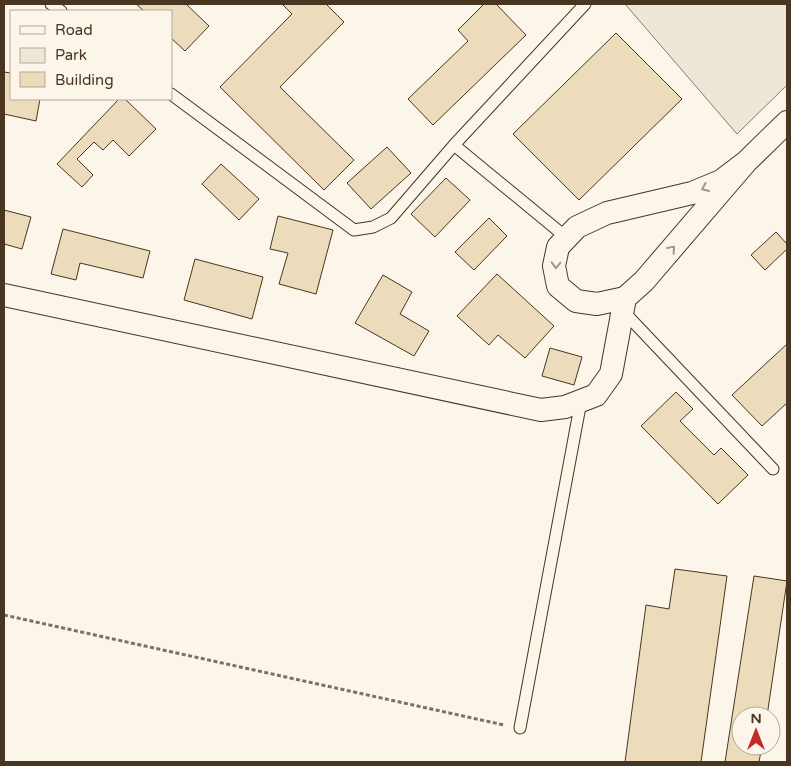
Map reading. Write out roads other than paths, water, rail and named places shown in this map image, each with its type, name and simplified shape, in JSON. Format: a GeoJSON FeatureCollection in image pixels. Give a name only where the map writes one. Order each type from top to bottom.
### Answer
{"type":"FeatureCollection","features":[{"type":"Feature","properties":{"kind":"street"},"geometry":{"type":"LineString","coordinates":[[4,295],[542,410],[565,407],[596,395],[612,374],[624,304],[746,162],[787,122]]}},
{"type":"Feature","properties":{"kind":"street"},"geometry":{"type":"LineString","coordinates":[[624,304],[597,304],[576,301],[558,286],[554,266],[558,247],[577,227],[607,213],[692,193],[721,181],[746,162]]}},
{"type":"Feature","properties":{"kind":"lane"},"geometry":{"type":"LineString","coordinates":[[172,95],[354,230],[373,227],[391,218],[454,145],[585,4]]}},
{"type":"Feature","properties":{"kind":"lane"},"geometry":{"type":"LineString","coordinates":[[454,145],[567,238]]}},
{"type":"Feature","properties":{"kind":"lane"},"geometry":{"type":"LineString","coordinates":[[624,304],[773,469]]}},
{"type":"Feature","properties":{"kind":"lane"},"geometry":{"type":"LineString","coordinates":[[520,728],[581,401]]}}]}
